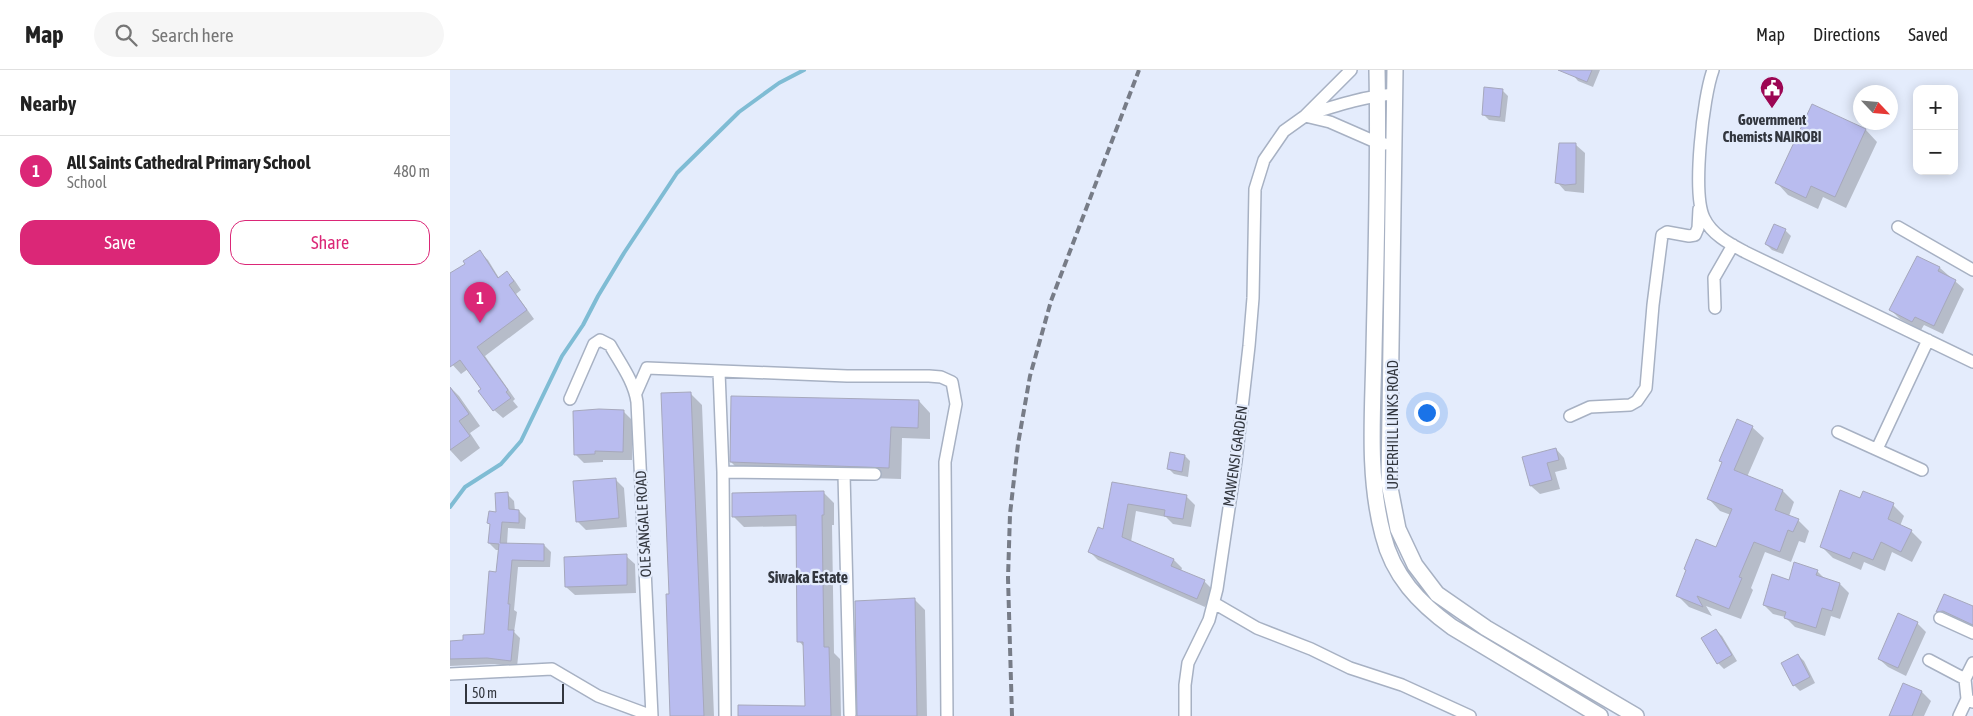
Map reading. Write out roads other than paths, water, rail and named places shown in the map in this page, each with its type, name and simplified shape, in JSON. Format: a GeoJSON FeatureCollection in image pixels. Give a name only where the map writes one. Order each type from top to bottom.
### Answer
{"type":"FeatureCollection","features":[{"type":"Feature","properties":{"kind":"street"},"geometry":{"type":"LineString","coordinates":[[1305,116],[1351,70]]}},
{"type":"Feature","properties":{"kind":"street","name":"UPPERHILL LINKS ROAD"},"geometry":{"type":"LineString","coordinates":[[1377,70],[1378,143],[1372,477],[1383,536],[1395,566],[1408,589],[1432,613],[1600,716]]}},
{"type":"Feature","properties":{"kind":"street","name":"UPPERHILL LINKS ROAD"},"geometry":{"type":"LineString","coordinates":[[1395,70],[1389,483],[1398,529],[1415,565],[1437,594],[1486,628],[1636,716]]}},
{"type":"Feature","properties":{"kind":"street"},"geometry":{"type":"LineString","coordinates":[[1570,416],[1590,407],[1630,404],[1641,396],[1646,388],[1653,305],[1662,235],[1667,232],[1689,236],[1695,235],[1698,228],[1700,205],[1699,153],[1713,70]]}},
{"type":"Feature","properties":{"kind":"street"},"geometry":{"type":"LineString","coordinates":[[1305,116],[1343,103],[1376,95],[1395,94]]}},
{"type":"Feature","properties":{"kind":"street"},"geometry":{"type":"LineString","coordinates":[[1305,116],[1330,122],[1378,143],[1395,145]]}},
{"type":"Feature","properties":{"kind":"street","name":"MAWENSI GARDEN"},"geometry":{"type":"LineString","coordinates":[[1184,716],[1188,663],[1209,620],[1214,603],[1236,461],[1250,346],[1255,189],[1264,160],[1279,138],[1284,131],[1305,116]]}},
{"type":"Feature","properties":{"kind":"street"},"geometry":{"type":"LineString","coordinates":[[1700,205],[1704,219],[1711,229],[1723,240],[1973,362]]}},
{"type":"Feature","properties":{"kind":"street"},"geometry":{"type":"LineString","coordinates":[[1898,227],[1973,270]]}},
{"type":"Feature","properties":{"kind":"street"},"geometry":{"type":"LineString","coordinates":[[1715,308],[1714,278],[1733,245]]}},
{"type":"Feature","properties":{"kind":"street","name":"OLE SANGALE ROAD"},"geometry":{"type":"LineString","coordinates":[[570,399],[594,344],[600,340],[606,342],[610,345],[636,393],[652,716]]}},
{"type":"Feature","properties":{"kind":"street"},"geometry":{"type":"LineString","coordinates":[[1877,450],[1928,340]]}},
{"type":"Feature","properties":{"kind":"street"},"geometry":{"type":"LineString","coordinates":[[636,393],[647,368],[847,376],[929,376],[941,377],[952,382],[956,404],[945,462],[947,716]]}},
{"type":"Feature","properties":{"kind":"street"},"geometry":{"type":"LineString","coordinates":[[719,372],[723,472],[725,716]]}},
{"type":"Feature","properties":{"kind":"street"},"geometry":{"type":"LineString","coordinates":[[1838,432],[1922,470]]}},
{"type":"Feature","properties":{"kind":"street"},"geometry":{"type":"LineString","coordinates":[[723,472],[875,474]]}},
{"type":"Feature","properties":{"kind":"street"},"geometry":{"type":"LineString","coordinates":[[844,474],[850,714]]}},
{"type":"Feature","properties":{"kind":"street"},"geometry":{"type":"LineString","coordinates":[[1214,603],[1257,628],[1311,649],[1350,668],[1402,685],[1470,716]]}},
{"type":"Feature","properties":{"kind":"street"},"geometry":{"type":"LineString","coordinates":[[1940,618],[1973,633]]}},
{"type":"Feature","properties":{"kind":"street"},"geometry":{"type":"LineString","coordinates":[[1929,660],[1965,679]]}},
{"type":"Feature","properties":{"kind":"street"},"geometry":{"type":"LineString","coordinates":[[1959,716],[1970,701],[1965,679],[1973,664]]}},
{"type":"Feature","properties":{"kind":"street"},"geometry":{"type":"LineString","coordinates":[[450,674],[552,669],[598,696],[652,716]]}},
{"type":"Feature","properties":{"kind":"waterway"},"geometry":{"type":"LineString","coordinates":[[450,507],[465,487],[501,464],[521,441],[562,356],[583,325],[624,253],[677,173],[739,112],[779,83],[804,70]]}},
{"type":"Feature","properties":{"kind":"railway"},"geometry":{"type":"LineString","coordinates":[[1012,716],[1008,578],[1010,514],[1018,444],[1030,376],[1051,301],[1139,70]]}},
{"type":"Feature","properties":{"kind":"place","name":"Government Chemists NAIROBI"},"geometry":{"type":"Point","coordinates":[1772,109]}},
{"type":"Feature","properties":{"kind":"place","name":"All Saints Cathedral Primary School"},"geometry":{"type":"Point","coordinates":[480,323]}},
{"type":"Feature","properties":{"kind":"district","name":"Siwaka Estate"},"geometry":{"type":"Point","coordinates":[808,577]}}]}
